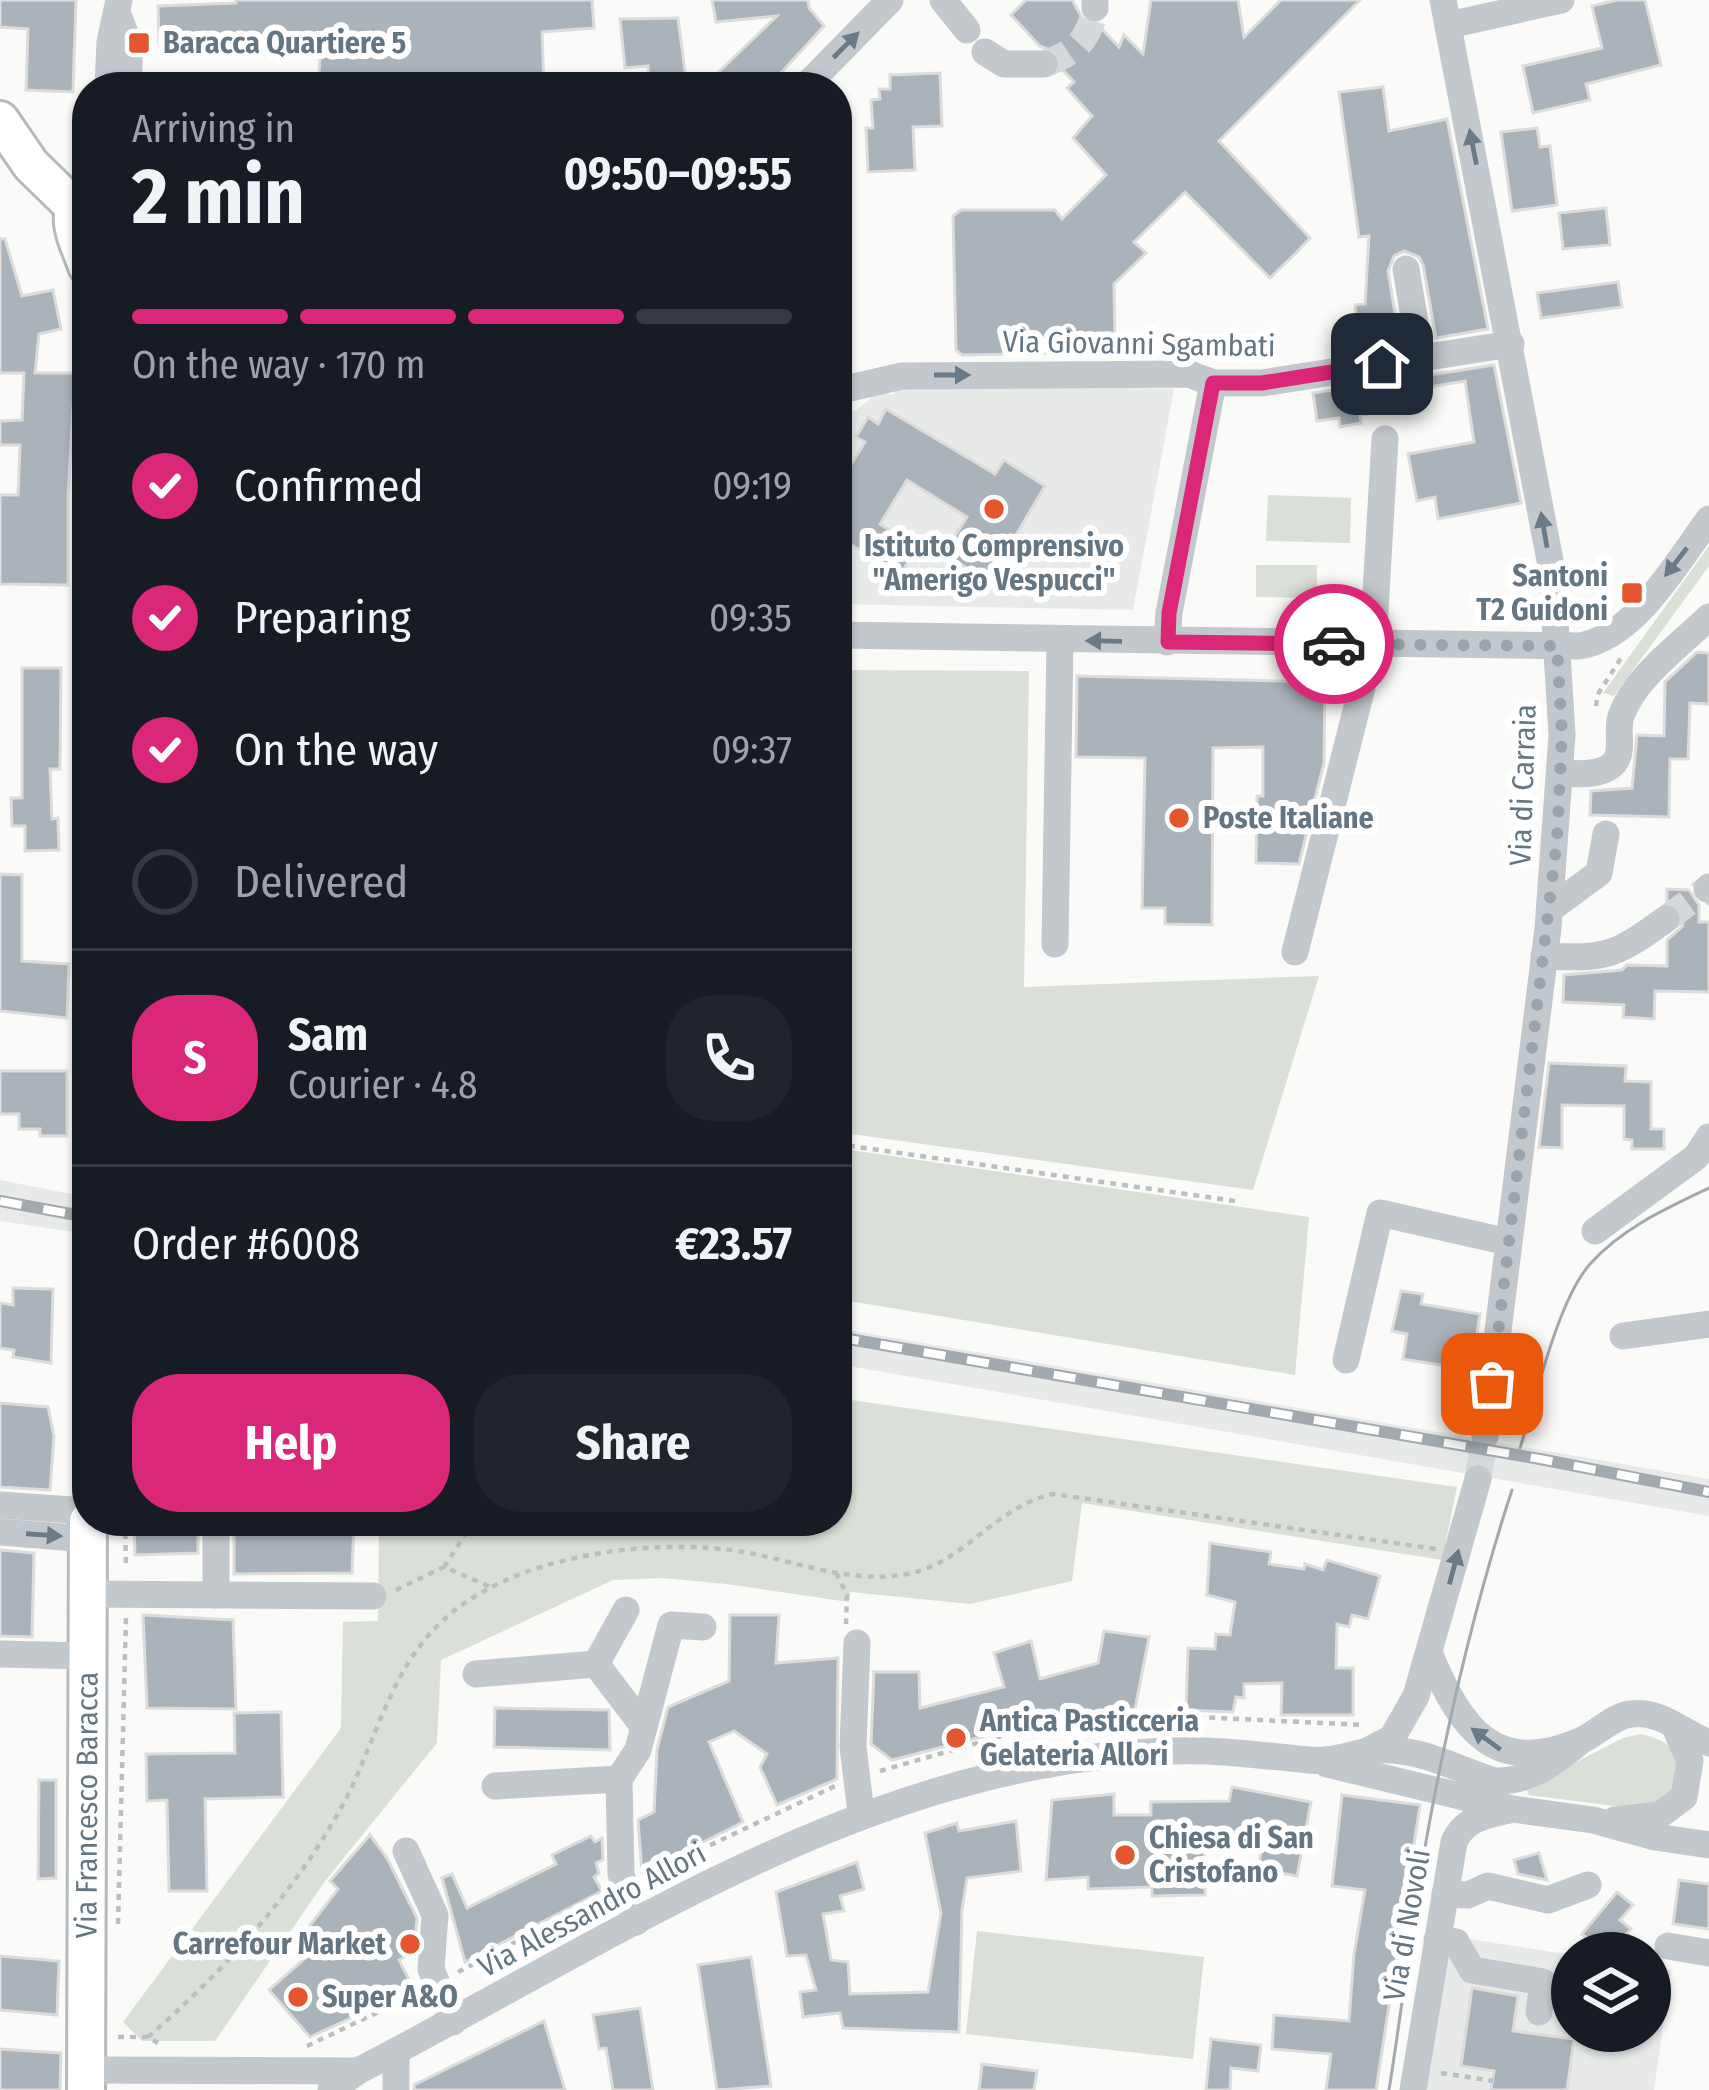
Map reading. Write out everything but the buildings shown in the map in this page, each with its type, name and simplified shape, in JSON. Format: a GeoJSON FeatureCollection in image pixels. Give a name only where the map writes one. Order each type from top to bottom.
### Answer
{"type":"FeatureCollection","features":[{"type":"Feature","properties":{"kind":"main road"},"geometry":{"type":"LineString","coordinates":[[0,120],[31,165],[72,193]]}},
{"type":"Feature","properties":{"kind":"main road","name":"Via Francesco Baracca"},"geometry":{"type":"LineString","coordinates":[[86,2080],[87,1536]]}},
{"type":"Feature","properties":{"kind":"street"},"geometry":{"type":"LineString","coordinates":[[820,72],[890,0]]}},
{"type":"Feature","properties":{"kind":"street"},"geometry":{"type":"LineString","coordinates":[[943,0],[976,41],[1004,64],[1044,64]]}},
{"type":"Feature","properties":{"kind":"street"},"geometry":{"type":"LineString","coordinates":[[1446,12],[1562,0]]}},
{"type":"Feature","properties":{"kind":"street"},"geometry":{"type":"LineString","coordinates":[[109,72],[118,8]]}},
{"type":"Feature","properties":{"kind":"street"},"geometry":{"type":"LineString","coordinates":[[118,8],[129,43],[129,72]]}},
{"type":"Feature","properties":{"kind":"street","name":"Via di Carraia"},"geometry":{"type":"LineString","coordinates":[[1446,12],[1552,571],[1561,774],[1550,909],[1486,1436]]}},
{"type":"Feature","properties":{"kind":"street"},"geometry":{"type":"LineString","coordinates":[[1406,269],[1421,358]]}},
{"type":"Feature","properties":{"kind":"street","name":"Via Giovanni Sgambati"},"geometry":{"type":"LineString","coordinates":[[852,388],[902,376],[1189,374],[1213,383],[1262,383],[1511,344]]}},
{"type":"Feature","properties":{"kind":"street"},"geometry":{"type":"LineString","coordinates":[[1168,642],[1169,613],[1213,383]]}},
{"type":"Feature","properties":{"kind":"street"},"geometry":{"type":"LineString","coordinates":[[1295,952],[1372,644],[1385,439]]}},
{"type":"Feature","properties":{"kind":"street"},"geometry":{"type":"LineString","coordinates":[[852,635],[1557,646],[1599,642],[1624,627],[1709,519]]}},
{"type":"Feature","properties":{"kind":"street"},"geometry":{"type":"LineString","coordinates":[[1561,774],[1594,772],[1614,764],[1620,719],[1633,694],[1709,617]]}},
{"type":"Feature","properties":{"kind":"street"},"geometry":{"type":"LineString","coordinates":[[1055,944],[1060,640]]}},
{"type":"Feature","properties":{"kind":"street"},"geometry":{"type":"LineString","coordinates":[[1550,909],[1599,873],[1606,835]]}},
{"type":"Feature","properties":{"kind":"street"},"geometry":{"type":"LineString","coordinates":[[1544,956],[1612,955],[1666,919]]}},
{"type":"Feature","properties":{"kind":"street"},"geometry":{"type":"LineString","coordinates":[[1594,1231],[1696,1157],[1709,1138]]}},
{"type":"Feature","properties":{"kind":"street"},"geometry":{"type":"LineString","coordinates":[[1346,1360],[1380,1213],[1508,1242]]}},
{"type":"Feature","properties":{"kind":"street"},"geometry":{"type":"LineString","coordinates":[[1623,1336],[1709,1324]]}},
{"type":"Feature","properties":{"kind":"street"},"geometry":{"type":"LineString","coordinates":[[1370,1750],[1392,1738],[1401,1726],[1430,1654],[1478,1479]]}},
{"type":"Feature","properties":{"kind":"street"},"geometry":{"type":"LineString","coordinates":[[0,1505],[72,1521]]}},
{"type":"Feature","properties":{"kind":"street"},"geometry":{"type":"LineString","coordinates":[[0,1532],[72,1525]]}},
{"type":"Feature","properties":{"kind":"street"},"geometry":{"type":"LineString","coordinates":[[216,1536],[216,1594]]}},
{"type":"Feature","properties":{"kind":"street"},"geometry":{"type":"LineString","coordinates":[[87,1594],[373,1596]]}},
{"type":"Feature","properties":{"kind":"street"},"geometry":{"type":"LineString","coordinates":[[596,1664],[626,1610]]}},
{"type":"Feature","properties":{"kind":"street"},"geometry":{"type":"LineString","coordinates":[[636,1922],[621,1874],[619,1779],[638,1750],[671,1625],[703,1627]]}},
{"type":"Feature","properties":{"kind":"street"},"geometry":{"type":"LineString","coordinates":[[857,1643],[853,1747],[861,1814]]}},
{"type":"Feature","properties":{"kind":"street"},"geometry":{"type":"LineString","coordinates":[[0,1654],[87,1656]]}},
{"type":"Feature","properties":{"kind":"street"},"geometry":{"type":"LineString","coordinates":[[1430,1654],[1453,1706],[1490,1744],[1522,1754],[1582,1740],[1629,1714],[1649,1715],[1709,1743]]}},
{"type":"Feature","properties":{"kind":"street"},"geometry":{"type":"LineString","coordinates":[[476,1674],[596,1664]]}},
{"type":"Feature","properties":{"kind":"street"},"geometry":{"type":"LineString","coordinates":[[596,1664],[644,1727]]}},
{"type":"Feature","properties":{"kind":"street","name":"Via Alessandro Allori"},"geometry":{"type":"LineString","coordinates":[[1593,1820],[1660,1815],[1684,1797],[1690,1761],[1674,1725]]}},
{"type":"Feature","properties":{"kind":"street","name":"Via Alessandro Allori"},"geometry":{"type":"LineString","coordinates":[[1320,1761],[1370,1750],[1405,1752],[1509,1781],[1537,1773],[1582,1740]]}},
{"type":"Feature","properties":{"kind":"street","name":"Via Alessandro Allori"},"geometry":{"type":"LineString","coordinates":[[331,2090],[358,2071],[758,1858],[861,1814],[964,1782],[1068,1760],[1175,1750],[1320,1761],[1368,1777],[1513,1810],[1593,1820],[1655,1838],[1709,1845]]}},
{"type":"Feature","properties":{"kind":"street"},"geometry":{"type":"LineString","coordinates":[[495,1786],[619,1779]]}},
{"type":"Feature","properties":{"kind":"street","name":"Via di Novoli"},"geometry":{"type":"LineString","coordinates":[[1418,2080],[1445,1894],[1460,1830],[1486,1815],[1513,1810]]}},
{"type":"Feature","properties":{"kind":"street"},"geometry":{"type":"LineString","coordinates":[[406,1851],[435,1915],[431,1969],[453,2022]]}},
{"type":"Feature","properties":{"kind":"street"},"geometry":{"type":"LineString","coordinates":[[1445,1894],[1468,1895],[1488,1886],[1548,1900],[1588,1886]]}},
{"type":"Feature","properties":{"kind":"street"},"geometry":{"type":"LineString","coordinates":[[1438,1940],[1456,1942],[1472,1970],[1544,1982],[1539,2012]]}},
{"type":"Feature","properties":{"kind":"street"},"geometry":{"type":"LineString","coordinates":[[1671,1947],[1709,1953]]}},
{"type":"Feature","properties":{"kind":"street"},"geometry":{"type":"LineString","coordinates":[[396,2051],[396,2090]]}},
{"type":"Feature","properties":{"kind":"street","name":"Via Alessandro Allori"},"geometry":{"type":"LineString","coordinates":[[86,2080],[358,2071]]}},
{"type":"Feature","properties":{"kind":"path"},"geometry":{"type":"LineString","coordinates":[[852,1146],[1235,1201]]}},
{"type":"Feature","properties":{"kind":"path"},"geometry":{"type":"LineString","coordinates":[[118,2037],[148,2037],[203,1987],[309,1862],[344,1804],[392,1693],[430,1633],[493,1588],[553,1563],[634,1549],[719,1549],[836,1573],[889,1576],[927,1568],[1004,1514],[1053,1494],[1457,1553]]}},
{"type":"Feature","properties":{"kind":"path"},"geometry":{"type":"LineString","coordinates":[[125,1536],[126,1576]]}},
{"type":"Feature","properties":{"kind":"path"},"geometry":{"type":"LineString","coordinates":[[373,1596],[415,1583],[444,1567],[464,1536]]}},
{"type":"Feature","properties":{"kind":"path"},"geometry":{"type":"LineString","coordinates":[[444,1567],[493,1588]]}},
{"type":"Feature","properties":{"kind":"path"},"geometry":{"type":"LineString","coordinates":[[836,1573],[847,1595],[846,1626],[857,1643]]}},
{"type":"Feature","properties":{"kind":"path"},"geometry":{"type":"LineString","coordinates":[[118,1930],[126,1614]]}},
{"type":"Feature","properties":{"kind":"path"},"geometry":{"type":"LineString","coordinates":[[1418,2080],[1492,2080]]}},
{"type":"Feature","properties":{"kind":"shaded area","name":"Istituto Comprensivo \"Amerigo Vespucci\""},"geometry":{"type":"Polygon","coordinates":[[[903,381],[1174,389],[1133,610],[852,604],[852,411],[880,391],[892,395],[903,381]]]}},
{"type":"Feature","properties":{"kind":"shaded area"},"geometry":{"type":"Polygon","coordinates":[[[1268,495],[1351,498],[1350,543],[1266,541],[1268,495]]]}},
{"type":"Feature","properties":{"kind":"shaded area"},"geometry":{"type":"Polygon","coordinates":[[[1709,546],[1709,566],[1614,696],[1603,693],[1709,546]]]}},
{"type":"Feature","properties":{"kind":"shaded area"},"geometry":{"type":"Polygon","coordinates":[[[1256,565],[1317,565],[1317,598],[1256,597],[1256,565]]]}},
{"type":"Feature","properties":{"kind":"shaded area"},"geometry":{"type":"Polygon","coordinates":[[[852,670],[1029,671],[1024,987],[1319,976],[1253,1190],[852,1134],[852,670]]]}},
{"type":"Feature","properties":{"kind":"shaded area"},"geometry":{"type":"Polygon","coordinates":[[[852,1150],[1309,1217],[1295,1375],[852,1301],[852,1150]]]}},
{"type":"Feature","properties":{"kind":"shaded area"},"geometry":{"type":"Polygon","coordinates":[[[0,1180],[72,1194],[72,1232],[0,1221],[0,1180]]]}},
{"type":"Feature","properties":{"kind":"shaded area"},"geometry":{"type":"Polygon","coordinates":[[[852,1331],[1709,1479],[1709,1516],[852,1367],[852,1331]]]}},
{"type":"Feature","properties":{"kind":"shaded area"},"geometry":{"type":"Polygon","coordinates":[[[852,1400],[1457,1487],[1442,1560],[1082,1503],[1072,1581],[970,1604],[850,1592],[849,1602],[727,1584],[662,1578],[613,1580],[441,1660],[437,1743],[325,1881],[215,2041],[142,2041],[123,2022],[341,1728],[343,1622],[378,1621],[379,1536],[852,1536],[852,1400]]]}},
{"type":"Feature","properties":{"kind":"shaded area"},"geometry":{"type":"Polygon","coordinates":[[[1641,1734],[1670,1747],[1677,1770],[1676,1793],[1645,1810],[1529,1795],[1526,1788],[1623,1738],[1641,1734]]]}},
{"type":"Feature","properties":{"kind":"shaded area"},"geometry":{"type":"Polygon","coordinates":[[[977,1931],[1204,1957],[1193,2059],[966,2034],[977,1931]]]}},
{"type":"Feature","properties":{"kind":"shaded area"},"geometry":{"type":"Polygon","coordinates":[[[1463,1938],[1551,1952],[1551,2052],[1659,2052],[1654,2090],[1424,2090],[1450,1948],[1463,1938]]]}},
{"type":"Feature","properties":{"kind":"tunnel"},"geometry":{"type":"LineString","coordinates":[[1044,64],[1079,44],[1095,8]]}},
{"type":"Feature","properties":{"kind":"tunnel"},"geometry":{"type":"LineString","coordinates":[[1666,919],[1707,889]]}},
{"type":"Feature","properties":{"kind":"tunnel"},"geometry":{"type":"LineString","coordinates":[[1478,1479],[1485,1436]]}},
{"type":"Feature","properties":{"kind":"tram line"},"geometry":{"type":"LineString","coordinates":[[1520,1448],[1567,1302],[1590,1264],[1631,1229],[1709,1188]]}},
{"type":"Feature","properties":{"kind":"tram line"},"geometry":{"type":"LineString","coordinates":[[1389,2090],[1440,1769],[1472,1628],[1512,1490]]}},
{"type":"Feature","properties":{"kind":"railway"},"geometry":{"type":"LineString","coordinates":[[0,1201],[72,1214]]}},
{"type":"Feature","properties":{"kind":"railway"},"geometry":{"type":"LineString","coordinates":[[852,1340],[1709,1492]]}},
{"type":"Feature","properties":{"kind":"way so far"},"geometry":{"type":"LineString","coordinates":[[1334,644],[1557,646],[1562,735],[1557,839],[1492,1384]]}},
{"type":"Feature","properties":{"kind":"place","name":"Baracca Quartiere 5"},"geometry":{"type":"Point","coordinates":[139,43]}},
{"type":"Feature","properties":{"kind":"place","name":"Istituto Comprensivo \"Amerigo Vespucci\""},"geometry":{"type":"Point","coordinates":[994,509]}},
{"type":"Feature","properties":{"kind":"place","name":"Santoni T2 Guidoni"},"geometry":{"type":"Point","coordinates":[1632,593]}},
{"type":"Feature","properties":{"kind":"place","name":"Poste Italiane"},"geometry":{"type":"Point","coordinates":[1179,818]}},
{"type":"Feature","properties":{"kind":"place","name":"Antica Pasticceria Gelateria Allori"},"geometry":{"type":"Point","coordinates":[956,1738]}},
{"type":"Feature","properties":{"kind":"place","name":"Chiesa di San Cristofano"},"geometry":{"type":"Point","coordinates":[1125,1855]}},
{"type":"Feature","properties":{"kind":"place","name":"Carrefour Market"},"geometry":{"type":"Point","coordinates":[410,1944]}},
{"type":"Feature","properties":{"kind":"place","name":"Super A&O"},"geometry":{"type":"Point","coordinates":[298,1997]}},
{"type":"Feature","properties":{"kind":"route"},"geometry":{"type":"LineString","coordinates":[[1334,644],[1168,642],[1169,613],[1213,383],[1262,383],[1382,364]]}}]}
